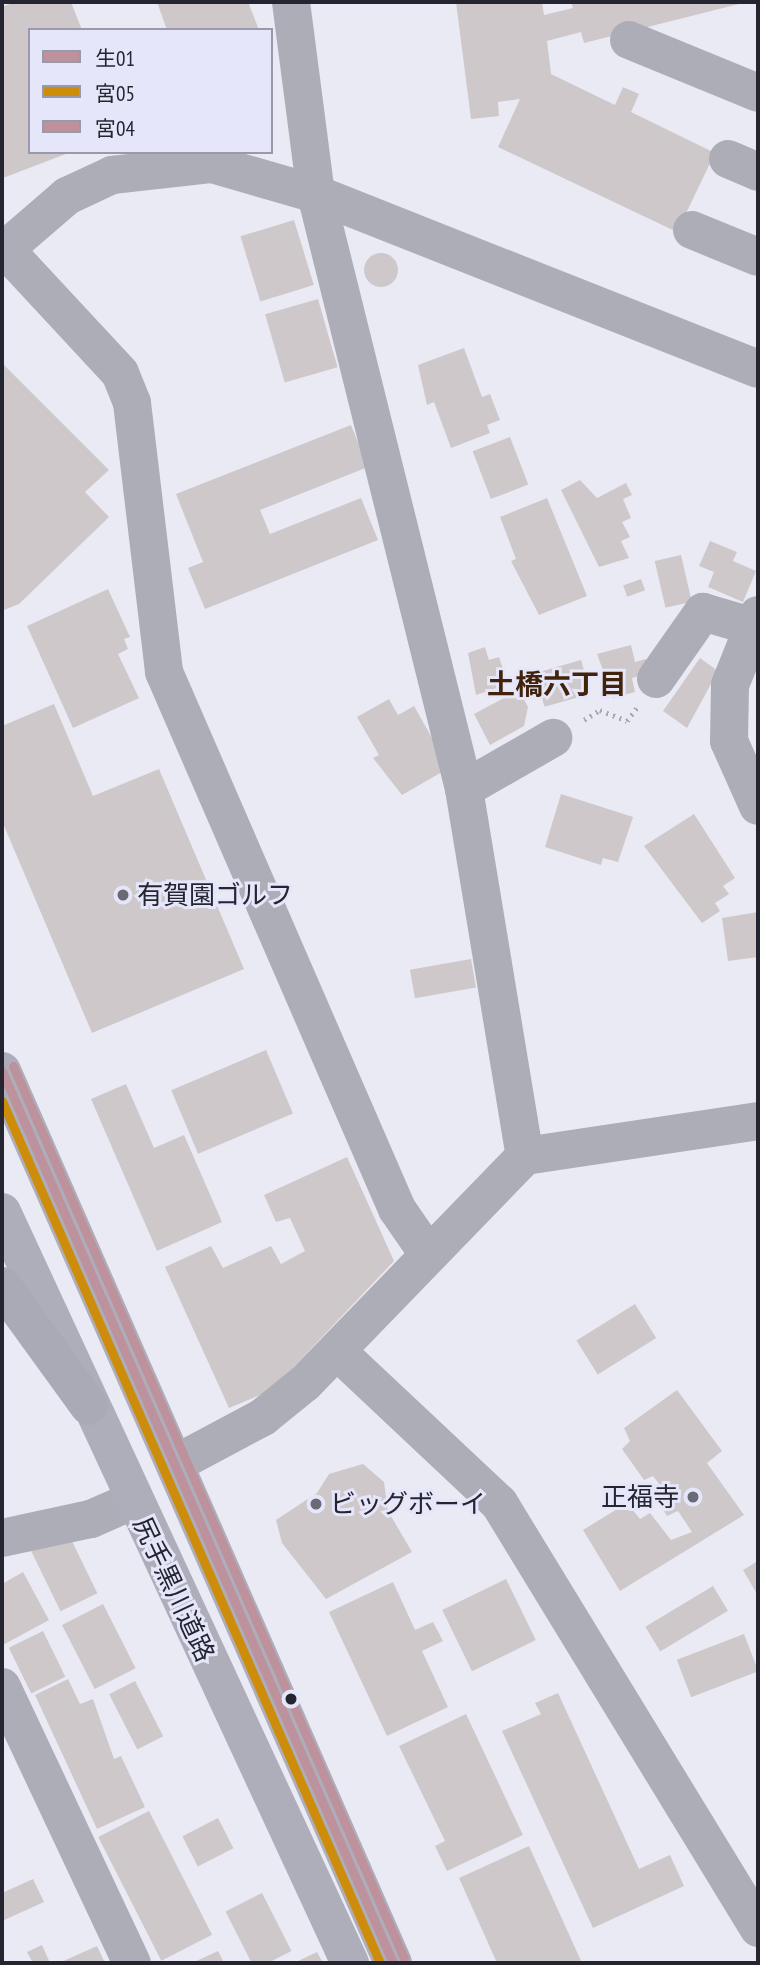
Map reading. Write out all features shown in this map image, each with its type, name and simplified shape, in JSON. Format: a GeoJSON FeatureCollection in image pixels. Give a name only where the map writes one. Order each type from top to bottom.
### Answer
{"type":"FeatureCollection","features":[{"type":"Feature","properties":{"kind":"highway"},"geometry":{"type":"LineString","coordinates":[[2,1286],[89,1406]]}},
{"type":"Feature","properties":{"kind":"main road","name":"尻手黒川道路"},"geometry":{"type":"LineString","coordinates":[[2,1072],[393,1963]]}},
{"type":"Feature","properties":{"kind":"main road","name":"尻手黒川道路"},"geometry":{"type":"LineString","coordinates":[[2,1212],[132,1501],[350,1963]]}},
{"type":"Feature","properties":{"kind":"street"},"geometry":{"type":"LineString","coordinates":[[291,2],[316,194],[464,789],[525,1156]]}},
{"type":"Feature","properties":{"kind":"street"},"geometry":{"type":"LineString","coordinates":[[629,40],[758,93]]}},
{"type":"Feature","properties":{"kind":"street"},"geometry":{"type":"LineString","coordinates":[[428,1254],[397,1209],[164,672],[132,403],[120,373],[3,249],[66,196],[149,166],[212,164],[316,194],[758,369]]}},
{"type":"Feature","properties":{"kind":"street"},"geometry":{"type":"LineString","coordinates":[[692,230],[758,257]]}},
{"type":"Feature","properties":{"kind":"street"},"geometry":{"type":"LineString","coordinates":[[656,679],[703,612],[756,621],[730,685],[729,741],[758,806]]}},
{"type":"Feature","properties":{"kind":"street"},"geometry":{"type":"LineString","coordinates":[[464,789],[553,738]]}},
{"type":"Feature","properties":{"kind":"street"},"geometry":{"type":"LineString","coordinates":[[175,1464],[263,1417],[338,1352],[428,1254],[525,1156],[758,1121]]}},
{"type":"Feature","properties":{"kind":"street"},"geometry":{"type":"LineString","coordinates":[[338,1352],[499,1503],[758,1928]]}},
{"type":"Feature","properties":{"kind":"street"},"geometry":{"type":"LineString","coordinates":[[2,1538],[91,1519],[132,1501]]}},
{"type":"Feature","properties":{"kind":"street"},"geometry":{"type":"LineString","coordinates":[[2,1687],[132,1963]]}},
{"type":"Feature","properties":{"kind":"path"},"geometry":{"type":"LineString","coordinates":[[553,738],[600,710],[627,721],[656,679]]}},
{"type":"Feature","properties":{"kind":"building"},"geometry":{"type":"Polygon","coordinates":[[[15,2],[71,2],[81,28],[28,28],[28,154],[66,154],[3,178],[2,7],[15,2]]]}},
{"type":"Feature","properties":{"kind":"building"},"geometry":{"type":"Polygon","coordinates":[[[157,2],[248,2],[258,28],[166,28],[157,2]]]}},
{"type":"Feature","properties":{"kind":"building"},"geometry":{"type":"Polygon","coordinates":[[[456,2],[542,2],[544,15],[573,8],[571,2],[747,2],[584,43],[581,32],[547,41],[551,74],[615,105],[623,87],[639,94],[631,112],[715,153],[677,232],[498,147],[520,99],[498,102],[499,116],[471,119],[456,2]]]}},
{"type":"Feature","properties":{"kind":"building"},"geometry":{"type":"Polygon","coordinates":[[[294,220],[314,285],[260,301],[240,236],[294,220]]]}},
{"type":"Feature","properties":{"kind":"building"},"geometry":{"type":"Polygon","coordinates":[[[381,253],[393,258],[398,270],[393,282],[381,287],[369,282],[364,270],[369,258],[381,253]]]}},
{"type":"Feature","properties":{"kind":"building"},"geometry":{"type":"Polygon","coordinates":[[[318,299],[338,367],[285,382],[265,314],[318,299]]]}},
{"type":"Feature","properties":{"kind":"building"},"geometry":{"type":"Polygon","coordinates":[[[464,348],[482,397],[490,394],[500,420],[487,425],[490,433],[451,448],[434,402],[427,405],[418,365],[464,348]]]}},
{"type":"Feature","properties":{"kind":"building"},"geometry":{"type":"Polygon","coordinates":[[[2,363],[109,470],[85,492],[109,517],[19,604],[4,610],[2,363]]]}},
{"type":"Feature","properties":{"kind":"building"},"geometry":{"type":"Polygon","coordinates":[[[351,425],[368,467],[260,510],[270,534],[361,498],[378,540],[205,609],[188,568],[203,562],[176,494],[351,425]]]}},
{"type":"Feature","properties":{"kind":"building"},"geometry":{"type":"Polygon","coordinates":[[[510,437],[528,485],[491,499],[473,451],[510,437]]]}},
{"type":"Feature","properties":{"kind":"building"},"geometry":{"type":"Polygon","coordinates":[[[580,480],[597,498],[626,483],[632,495],[623,499],[631,518],[622,522],[630,537],[621,541],[629,558],[599,567],[561,490],[580,480]]]}},
{"type":"Feature","properties":{"kind":"building"},"geometry":{"type":"Polygon","coordinates":[[[547,498],[587,596],[539,615],[511,561],[516,559],[500,517],[547,498]]]}},
{"type":"Feature","properties":{"kind":"building"},"geometry":{"type":"Polygon","coordinates":[[[710,541],[737,552],[733,561],[756,571],[743,602],[708,587],[714,572],[699,566],[710,541]]]}},
{"type":"Feature","properties":{"kind":"building"},"geometry":{"type":"Polygon","coordinates":[[[681,555],[692,602],[665,608],[655,561],[681,555]]]}},
{"type":"Feature","properties":{"kind":"building"},"geometry":{"type":"Polygon","coordinates":[[[641,579],[645,590],[627,597],[623,585],[641,579]]]}},
{"type":"Feature","properties":{"kind":"building"},"geometry":{"type":"Polygon","coordinates":[[[108,589],[130,637],[124,639],[128,649],[118,654],[139,698],[73,728],[27,626],[108,589]]]}},
{"type":"Feature","properties":{"kind":"building"},"geometry":{"type":"Polygon","coordinates":[[[631,645],[635,662],[646,659],[651,673],[632,678],[635,692],[613,698],[597,654],[631,645]]]}},
{"type":"Feature","properties":{"kind":"building"},"geometry":{"type":"Polygon","coordinates":[[[485,647],[489,660],[499,657],[508,684],[476,695],[468,653],[485,647]]]}},
{"type":"Feature","properties":{"kind":"building"},"geometry":{"type":"Polygon","coordinates":[[[700,658],[718,671],[687,728],[663,711],[700,658]]]}},
{"type":"Feature","properties":{"kind":"building"},"geometry":{"type":"Polygon","coordinates":[[[581,660],[591,694],[545,707],[535,673],[581,660]]]}},
{"type":"Feature","properties":{"kind":"building"},"geometry":{"type":"Polygon","coordinates":[[[519,690],[528,707],[524,726],[490,745],[474,714],[519,690]]]}},
{"type":"Feature","properties":{"kind":"building"},"geometry":{"type":"Polygon","coordinates":[[[389,699],[398,715],[414,706],[449,768],[402,795],[373,758],[379,755],[357,717],[389,699]]]}},
{"type":"Feature","properties":{"kind":"building","name":"有賀園ゴルフ"},"geometry":{"type":"Polygon","coordinates":[[[54,704],[93,796],[159,769],[244,969],[92,1033],[2,821],[2,726],[54,704]]]}},
{"type":"Feature","properties":{"kind":"building"},"geometry":{"type":"Polygon","coordinates":[[[561,794],[633,817],[618,862],[603,858],[601,865],[545,847],[561,794]]]}},
{"type":"Feature","properties":{"kind":"building"},"geometry":{"type":"Polygon","coordinates":[[[694,814],[735,878],[723,886],[729,894],[715,903],[720,911],[702,923],[644,846],[694,814]]]}},
{"type":"Feature","properties":{"kind":"building"},"geometry":{"type":"Polygon","coordinates":[[[758,912],[758,957],[728,961],[722,918],[758,912]]]}},
{"type":"Feature","properties":{"kind":"building"},"geometry":{"type":"Polygon","coordinates":[[[471,959],[476,988],[415,998],[410,970],[471,959]]]}},
{"type":"Feature","properties":{"kind":"building"},"geometry":{"type":"Polygon","coordinates":[[[266,1050],[293,1114],[198,1154],[171,1090],[266,1050]]]}},
{"type":"Feature","properties":{"kind":"building"},"geometry":{"type":"Polygon","coordinates":[[[126,1084],[154,1148],[184,1135],[222,1222],[157,1251],[91,1099],[126,1084]]]}},
{"type":"Feature","properties":{"kind":"building"},"geometry":{"type":"Polygon","coordinates":[[[347,1157],[394,1261],[272,1390],[229,1408],[165,1267],[211,1246],[223,1268],[271,1246],[281,1264],[305,1251],[290,1218],[276,1222],[264,1195],[347,1157]]]}},
{"type":"Feature","properties":{"kind":"building"},"geometry":{"type":"Polygon","coordinates":[[[635,1304],[656,1338],[598,1374],[576,1341],[635,1304]]]}},
{"type":"Feature","properties":{"kind":"building","name":"正福寺"},"geometry":{"type":"Polygon","coordinates":[[[677,1390],[722,1451],[707,1463],[744,1515],[620,1591],[583,1530],[627,1503],[640,1519],[650,1513],[671,1540],[692,1532],[678,1511],[667,1516],[651,1490],[659,1484],[653,1476],[644,1480],[622,1449],[630,1441],[624,1428],[677,1390]]]}},
{"type":"Feature","properties":{"kind":"building"},"geometry":{"type":"Polygon","coordinates":[[[363,1464],[384,1482],[388,1511],[412,1552],[326,1599],[282,1543],[276,1520],[317,1493],[329,1474],[363,1464]]]}},
{"type":"Feature","properties":{"kind":"building"},"geometry":{"type":"Polygon","coordinates":[[[68,1533],[97,1593],[61,1611],[31,1551],[68,1533]]]}},
{"type":"Feature","properties":{"kind":"building"},"geometry":{"type":"Polygon","coordinates":[[[758,1561],[758,1596],[743,1570],[758,1561]]]}},
{"type":"Feature","properties":{"kind":"building"},"geometry":{"type":"Polygon","coordinates":[[[23,1572],[49,1620],[3,1645],[2,1584],[23,1572]]]}},
{"type":"Feature","properties":{"kind":"building"},"geometry":{"type":"Polygon","coordinates":[[[506,1579],[536,1640],[472,1671],[442,1610],[506,1579]]]}},
{"type":"Feature","properties":{"kind":"building"},"geometry":{"type":"Polygon","coordinates":[[[393,1582],[415,1630],[433,1622],[443,1641],[422,1651],[448,1707],[387,1736],[329,1612],[393,1582]]]}},
{"type":"Feature","properties":{"kind":"building"},"geometry":{"type":"Polygon","coordinates":[[[713,1586],[728,1611],[660,1652],[645,1627],[713,1586]]]}},
{"type":"Feature","properties":{"kind":"building"},"geometry":{"type":"Polygon","coordinates":[[[103,1604],[136,1668],[95,1689],[62,1625],[103,1604]]]}},
{"type":"Feature","properties":{"kind":"building"},"geometry":{"type":"Polygon","coordinates":[[[43,1631],[65,1677],[31,1693],[9,1648],[43,1631]]]}},
{"type":"Feature","properties":{"kind":"building"},"geometry":{"type":"Polygon","coordinates":[[[744,1634],[758,1671],[691,1697],[677,1660],[744,1634]]]}},
{"type":"Feature","properties":{"kind":"building"},"geometry":{"type":"Polygon","coordinates":[[[68,1679],[80,1704],[93,1699],[114,1759],[121,1756],[145,1807],[97,1829],[35,1695],[68,1679]]]}},
{"type":"Feature","properties":{"kind":"building"},"geometry":{"type":"Polygon","coordinates":[[[135,1681],[163,1736],[137,1749],[109,1694],[135,1681]]]}},
{"type":"Feature","properties":{"kind":"building"},"geometry":{"type":"Polygon","coordinates":[[[558,1693],[639,1869],[670,1855],[684,1886],[593,1928],[502,1731],[541,1714],[535,1703],[558,1693]]]}},
{"type":"Feature","properties":{"kind":"building"},"geometry":{"type":"Polygon","coordinates":[[[466,1714],[523,1835],[447,1871],[435,1846],[445,1841],[399,1746],[466,1714]]]}},
{"type":"Feature","properties":{"kind":"building"},"geometry":{"type":"Polygon","coordinates":[[[149,1811],[212,1935],[161,1961],[98,1837],[149,1811]]]}},
{"type":"Feature","properties":{"kind":"building"},"geometry":{"type":"Polygon","coordinates":[[[218,1818],[233,1848],[198,1866],[182,1836],[218,1818]]]}},
{"type":"Feature","properties":{"kind":"building"},"geometry":{"type":"Polygon","coordinates":[[[529,1846],[582,1963],[497,1963],[459,1878],[529,1846]]]}},
{"type":"Feature","properties":{"kind":"building"},"geometry":{"type":"Polygon","coordinates":[[[33,1879],[44,1902],[2,1921],[2,1893],[33,1879]]]}},
{"type":"Feature","properties":{"kind":"building"},"geometry":{"type":"Polygon","coordinates":[[[262,1893],[292,1951],[268,1963],[252,1963],[225,1912],[262,1893]]]}},
{"type":"Feature","properties":{"kind":"building"},"geometry":{"type":"Polygon","coordinates":[[[42,1945],[50,1963],[33,1963],[27,1952],[42,1945]]]}},
{"type":"Feature","properties":{"kind":"building"},"geometry":{"type":"Polygon","coordinates":[[[97,1946],[105,1963],[59,1963],[97,1946]]]}},
{"type":"Feature","properties":{"kind":"building"},"geometry":{"type":"Polygon","coordinates":[[[218,1951],[224,1963],[192,1963],[218,1951]]]}},
{"type":"Feature","properties":{"kind":"building"},"geometry":{"type":"Polygon","coordinates":[[[317,1952],[323,1963],[294,1963],[317,1952]]]}},
{"type":"Feature","properties":{"kind":"transit line","name":"宮04"},"geometry":{"type":"LineString","coordinates":[[13,1066],[404,1958]]}},
{"type":"Feature","properties":{"kind":"transit line","name":"生01"},"geometry":{"type":"LineString","coordinates":[[2,1071],[393,1963]]}},
{"type":"Feature","properties":{"kind":"transit line","name":"宮05"},"geometry":{"type":"LineString","coordinates":[[2,1101],[380,1963]]}},
{"type":"Feature","properties":{"kind":"place","name":"有賀園ゴルフ"},"geometry":{"type":"Point","coordinates":[123,895]}},
{"type":"Feature","properties":{"kind":"place","name":"正福寺"},"geometry":{"type":"Point","coordinates":[693,1497]}},
{"type":"Feature","properties":{"kind":"place","name":"ビッグボーイ"},"geometry":{"type":"Point","coordinates":[316,1504]}},
{"type":"Feature","properties":{"kind":"district","name":"土橋六丁目"},"geometry":{"type":"Point","coordinates":[557,684]}}]}
